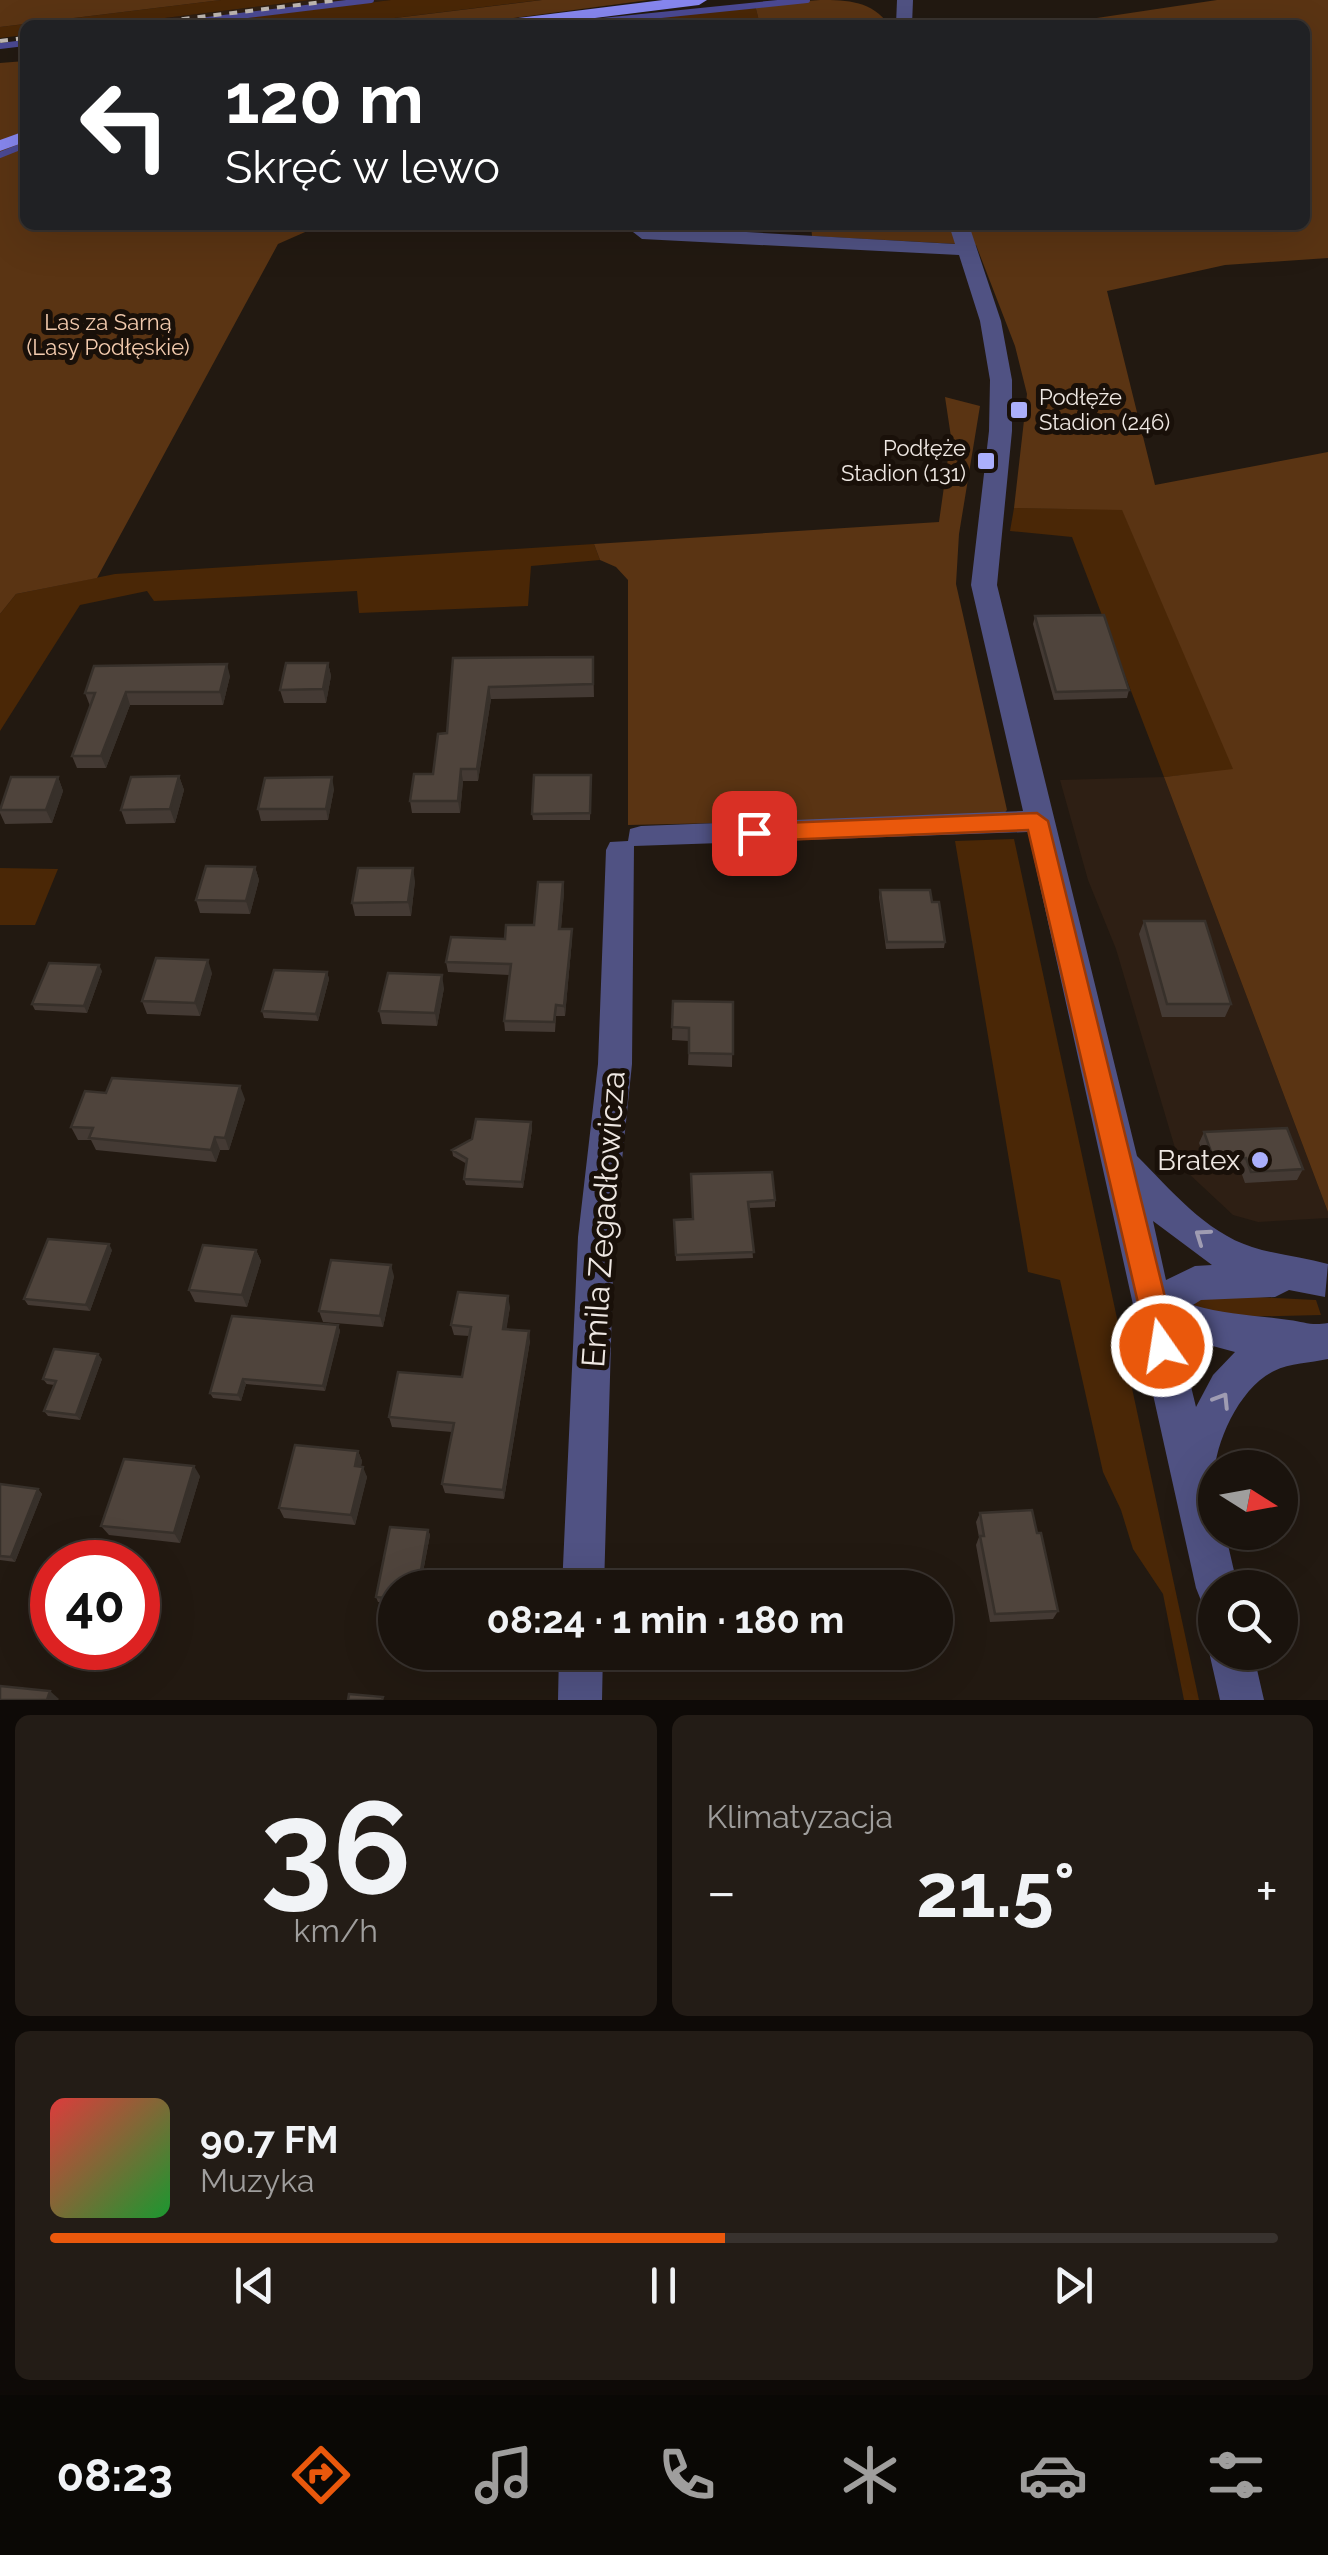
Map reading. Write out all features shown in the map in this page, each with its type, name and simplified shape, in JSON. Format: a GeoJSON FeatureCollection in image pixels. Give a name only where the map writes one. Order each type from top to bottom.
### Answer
{"type":"FeatureCollection","features":[{"type":"Feature","properties":{"kind":"main road"},"geometry":{"type":"LineString","coordinates":[[541,20],[698,0]]}},
{"type":"Feature","properties":{"kind":"street"},"geometry":{"type":"LineString","coordinates":[[639,230],[963,238],[1001,378],[1000,438],[984,542],[984,585],[1037,821],[1122,1163],[1212,1570]]}},
{"type":"Feature","properties":{"kind":"street","name":"Emila Zegadłowicza"},"geometry":{"type":"LineString","coordinates":[[584,1570],[596,1237],[615,1064],[631,844],[1037,821]]}},
{"type":"Feature","properties":{"kind":"street"},"geometry":{"type":"LineString","coordinates":[[1122,1163],[1156,1202],[1204,1240],[1246,1262],[1326,1280]]}},
{"type":"Feature","properties":{"kind":"street"},"geometry":{"type":"LineString","coordinates":[[1154,1310],[1194,1283],[1326,1280]]}},
{"type":"Feature","properties":{"kind":"street"},"geometry":{"type":"LineString","coordinates":[[1154,1310],[1204,1329],[1237,1336],[1328,1339]]}},
{"type":"Feature","properties":{"kind":"street"},"geometry":{"type":"LineString","coordinates":[[1194,1491],[1202,1432],[1228,1387],[1262,1356],[1328,1339]]}},
{"type":"Feature","properties":{"kind":"street"},"geometry":{"type":"LineString","coordinates":[[580,1700],[581,1670]]}},
{"type":"Feature","properties":{"kind":"street"},"geometry":{"type":"LineString","coordinates":[[1235,1670],[1242,1700]]}},
{"type":"Feature","properties":{"kind":"shaded area"},"geometry":{"type":"Polygon","coordinates":[[[221,0],[311,0],[149,20],[57,20],[221,0]]]}},
{"type":"Feature","properties":{"kind":"shaded area"},"geometry":{"type":"Polygon","coordinates":[[[311,0],[391,0],[229,20],[149,20],[311,0]]]}},
{"type":"Feature","properties":{"kind":"shaded area"},"geometry":{"type":"Polygon","coordinates":[[[391,0],[541,0],[379,20],[229,20],[391,0]]]}},
{"type":"Feature","properties":{"kind":"shaded area"},"geometry":{"type":"Polygon","coordinates":[[[755,5],[759,20],[611,20],[755,5]]]}},
{"type":"Feature","properties":{"kind":"shaded area"},"geometry":{"type":"Polygon","coordinates":[[[20,25],[20,36],[0,38],[0,27],[20,25]]]}},
{"type":"Feature","properties":{"kind":"shaded area"},"geometry":{"type":"Polygon","coordinates":[[[1014,508],[1122,509],[1234,770],[1164,777],[1072,537],[1010,531],[1014,508]]]}},
{"type":"Feature","properties":{"kind":"shaded area"},"geometry":{"type":"Polygon","coordinates":[[[594,544],[600,560],[531,566],[528,606],[359,613],[357,591],[154,601],[147,591],[80,605],[0,731],[0,614],[16,594],[115,574],[594,544]]]}},
{"type":"Feature","properties":{"kind":"shaded area"},"geometry":{"type":"Polygon","coordinates":[[[1164,777],[1328,1218],[1258,1222],[1233,1215],[1187,1172],[1175,1148],[1116,949],[1088,880],[1060,780],[1164,777]]]}},
{"type":"Feature","properties":{"kind":"shaded area"},"geometry":{"type":"Polygon","coordinates":[[[1014,839],[1199,1700],[1184,1700],[1163,1594],[1133,1549],[1103,1472],[1060,1280],[1028,1272],[955,841],[1014,839]]]}},
{"type":"Feature","properties":{"kind":"shaded area"},"geometry":{"type":"Polygon","coordinates":[[[0,868],[58,869],[35,925],[0,925],[0,868]]]}},
{"type":"Feature","properties":{"kind":"shaded area"},"geometry":{"type":"Polygon","coordinates":[[[1216,1295],[1316,1300],[1321,1315],[1233,1317],[1193,1307],[1197,1300],[1216,1295]]]}},
{"type":"Feature","properties":{"kind":"green space"},"geometry":{"type":"Polygon","coordinates":[[[0,0],[221,0],[57,20],[20,20],[20,25],[0,27],[0,0]]]}},
{"type":"Feature","properties":{"kind":"green space"},"geometry":{"type":"Polygon","coordinates":[[[542,0],[649,0],[499,20],[379,20],[542,0]]]}},
{"type":"Feature","properties":{"kind":"green space"},"geometry":{"type":"Polygon","coordinates":[[[1217,0],[1328,0],[1328,258],[1225,265],[1107,291],[1155,485],[1328,452],[1328,1212],[1164,777],[1233,769],[1122,510],[1014,508],[1027,394],[1015,346],[976,245],[812,236],[811,230],[1310,230],[1310,20],[1083,20],[1217,0]]]}},
{"type":"Feature","properties":{"kind":"green space"},"geometry":{"type":"Polygon","coordinates":[[[850,2],[875,11],[885,20],[759,20],[755,5],[850,2]]]}},
{"type":"Feature","properties":{"kind":"green space","name":"Las za Sarną (Lasy Podłęskie)"},"geometry":{"type":"Polygon","coordinates":[[[20,61],[20,230],[310,230],[278,244],[97,578],[16,594],[0,614],[0,63],[20,61]]]}},
{"type":"Feature","properties":{"kind":"green space"},"geometry":{"type":"Polygon","coordinates":[[[945,397],[980,406],[959,534],[956,584],[1007,810],[1001,817],[628,825],[628,580],[616,567],[600,560],[594,544],[939,522],[951,437],[945,397]]]}},
{"type":"Feature","properties":{"kind":"building"},"geometry":{"type":"Polygon","coordinates":[[[1104,615],[1129,690],[1056,692],[1035,616],[1104,615]]]}},
{"type":"Feature","properties":{"kind":"building"},"geometry":{"type":"Polygon","coordinates":[[[593,657],[593,684],[489,687],[477,769],[461,769],[458,801],[410,801],[414,774],[433,774],[438,734],[447,733],[453,658],[593,657]]]}},
{"type":"Feature","properties":{"kind":"building"},"geometry":{"type":"Polygon","coordinates":[[[286,663],[328,663],[323,689],[280,690],[286,663]]]}},
{"type":"Feature","properties":{"kind":"building"},"geometry":{"type":"Polygon","coordinates":[[[227,664],[220,692],[126,692],[101,756],[72,756],[95,693],[85,693],[94,666],[227,664]]]}},
{"type":"Feature","properties":{"kind":"building"},"geometry":{"type":"Polygon","coordinates":[[[534,775],[591,775],[590,813],[532,814],[534,775]]]}},
{"type":"Feature","properties":{"kind":"building"},"geometry":{"type":"Polygon","coordinates":[[[179,776],[170,809],[121,810],[131,777],[179,776]]]}},
{"type":"Feature","properties":{"kind":"building"},"geometry":{"type":"Polygon","coordinates":[[[11,777],[58,777],[46,810],[0,810],[11,777]]]}},
{"type":"Feature","properties":{"kind":"building"},"geometry":{"type":"Polygon","coordinates":[[[332,777],[326,809],[258,809],[265,778],[332,777]]]}},
{"type":"Feature","properties":{"kind":"building"},"geometry":{"type":"Polygon","coordinates":[[[206,866],[255,867],[246,901],[196,900],[206,866]]]}},
{"type":"Feature","properties":{"kind":"building"},"geometry":{"type":"Polygon","coordinates":[[[358,868],[413,868],[408,902],[352,903],[358,868]]]}},
{"type":"Feature","properties":{"kind":"building"},"geometry":{"type":"Polygon","coordinates":[[[538,882],[563,882],[559,929],[572,929],[564,1006],[556,1005],[554,1022],[504,1021],[511,964],[446,962],[451,937],[505,939],[506,925],[534,925],[538,882]]]}},
{"type":"Feature","properties":{"kind":"building"},"geometry":{"type":"Polygon","coordinates":[[[880,890],[930,890],[932,902],[939,902],[945,942],[887,942],[880,890]]]}},
{"type":"Feature","properties":{"kind":"building"},"geometry":{"type":"Polygon","coordinates":[[[1144,921],[1205,921],[1231,1004],[1167,1004],[1144,921]]]}},
{"type":"Feature","properties":{"kind":"building"},"geometry":{"type":"Polygon","coordinates":[[[156,958],[208,960],[195,1003],[142,1001],[156,958]]]}},
{"type":"Feature","properties":{"kind":"building"},"geometry":{"type":"Polygon","coordinates":[[[49,963],[99,965],[84,1006],[32,1004],[49,963]]]}},
{"type":"Feature","properties":{"kind":"building"},"geometry":{"type":"Polygon","coordinates":[[[274,970],[327,972],[316,1014],[262,1011],[274,970]]]}},
{"type":"Feature","properties":{"kind":"building"},"geometry":{"type":"Polygon","coordinates":[[[388,973],[442,975],[435,1013],[379,1011],[388,973]]]}},
{"type":"Feature","properties":{"kind":"building"},"geometry":{"type":"Polygon","coordinates":[[[673,1001],[733,1002],[733,1054],[689,1053],[689,1028],[672,1027],[673,1001]]]}},
{"type":"Feature","properties":{"kind":"building"},"geometry":{"type":"Polygon","coordinates":[[[112,1078],[240,1086],[225,1138],[215,1137],[211,1150],[89,1138],[93,1128],[71,1127],[85,1091],[106,1093],[112,1078]]]}},
{"type":"Feature","properties":{"kind":"building"},"geometry":{"type":"Polygon","coordinates":[[[476,1119],[531,1122],[522,1182],[464,1179],[467,1159],[452,1150],[472,1139],[476,1119]]]}},
{"type":"Feature","properties":{"kind":"building"},"geometry":{"type":"Polygon","coordinates":[[[1287,1128],[1303,1169],[1251,1172],[1246,1158],[1214,1160],[1204,1132],[1287,1128]]]}},
{"type":"Feature","properties":{"kind":"building"},"geometry":{"type":"Polygon","coordinates":[[[772,1172],[775,1200],[748,1202],[754,1252],[676,1255],[674,1220],[693,1219],[691,1174],[772,1172]]]}},
{"type":"Feature","properties":{"kind":"building"},"geometry":{"type":"Polygon","coordinates":[[[48,1239],[109,1244],[86,1305],[24,1299],[48,1239]]]}},
{"type":"Feature","properties":{"kind":"building"},"geometry":{"type":"Polygon","coordinates":[[[203,1245],[256,1250],[242,1295],[189,1290],[203,1245]]]}},
{"type":"Feature","properties":{"kind":"building"},"geometry":{"type":"Polygon","coordinates":[[[331,1260],[391,1265],[380,1316],[319,1311],[331,1260]]]}},
{"type":"Feature","properties":{"kind":"building"},"geometry":{"type":"Polygon","coordinates":[[[458,1292],[508,1296],[503,1329],[529,1331],[503,1490],[442,1484],[454,1423],[389,1417],[398,1372],[462,1377],[471,1327],[451,1325],[458,1292]]]}},
{"type":"Feature","properties":{"kind":"building"},"geometry":{"type":"Polygon","coordinates":[[[232,1316],[338,1325],[323,1386],[243,1379],[238,1395],[210,1393],[232,1316]]]}},
{"type":"Feature","properties":{"kind":"building"},"geometry":{"type":"Polygon","coordinates":[[[54,1349],[98,1354],[76,1415],[44,1411],[56,1381],[43,1379],[54,1349]]]}},
{"type":"Feature","properties":{"kind":"building"},"geometry":{"type":"Polygon","coordinates":[[[295,1445],[358,1451],[355,1466],[363,1467],[351,1515],[279,1508],[295,1445]]]}},
{"type":"Feature","properties":{"kind":"building"},"geometry":{"type":"Polygon","coordinates":[[[124,1459],[194,1466],[174,1533],[101,1526],[124,1459]]]}},
{"type":"Feature","properties":{"kind":"building"},"geometry":{"type":"Polygon","coordinates":[[[0,1484],[38,1489],[11,1557],[0,1556],[0,1484]]]}},
{"type":"Feature","properties":{"kind":"building"},"geometry":{"type":"Polygon","coordinates":[[[1032,1510],[1058,1611],[995,1614],[980,1536],[984,1536],[980,1513],[1032,1510]]]}},
{"type":"Feature","properties":{"kind":"building"},"geometry":{"type":"Polygon","coordinates":[[[390,1527],[428,1530],[421,1570],[381,1570],[390,1527]]]}},
{"type":"Feature","properties":{"kind":"building"},"geometry":{"type":"Polygon","coordinates":[[[0,1686],[50,1691],[47,1700],[0,1700],[0,1686]]]}},
{"type":"Feature","properties":{"kind":"building"},"geometry":{"type":"Polygon","coordinates":[[[349,1694],[383,1697],[348,1700],[349,1694]]]}},
{"type":"Feature","properties":{"kind":"waterway"},"geometry":{"type":"LineString","coordinates":[[207,20],[371,0]]}},
{"type":"Feature","properties":{"kind":"waterway"},"geometry":{"type":"LineString","coordinates":[[612,20],[807,0]]}},
{"type":"Feature","properties":{"kind":"waterway"},"geometry":{"type":"LineString","coordinates":[[0,46],[20,44]]}},
{"type":"Feature","properties":{"kind":"waterway"},"geometry":{"type":"LineString","coordinates":[[0,155],[20,147]]}},
{"type":"Feature","properties":{"kind":"railway"},"geometry":{"type":"LineString","coordinates":[[175,20],[339,0]]}},
{"type":"Feature","properties":{"kind":"railway"},"geometry":{"type":"LineString","coordinates":[[0,41],[20,39]]}},
{"type":"Feature","properties":{"kind":"place","name":"Podłęże Stadion (246)"},"geometry":{"type":"Point","coordinates":[1019,410]}},
{"type":"Feature","properties":{"kind":"place","name":"Podłęże Stadion (131)"},"geometry":{"type":"Point","coordinates":[986,461]}},
{"type":"Feature","properties":{"kind":"place","name":"Bratex"},"geometry":{"type":"Point","coordinates":[1260,1160]}},
{"type":"Feature","properties":{"kind":"route"},"geometry":{"type":"LineString","coordinates":[[754,833],[1037,821],[1122,1163],[1162,1346]]}}]}
